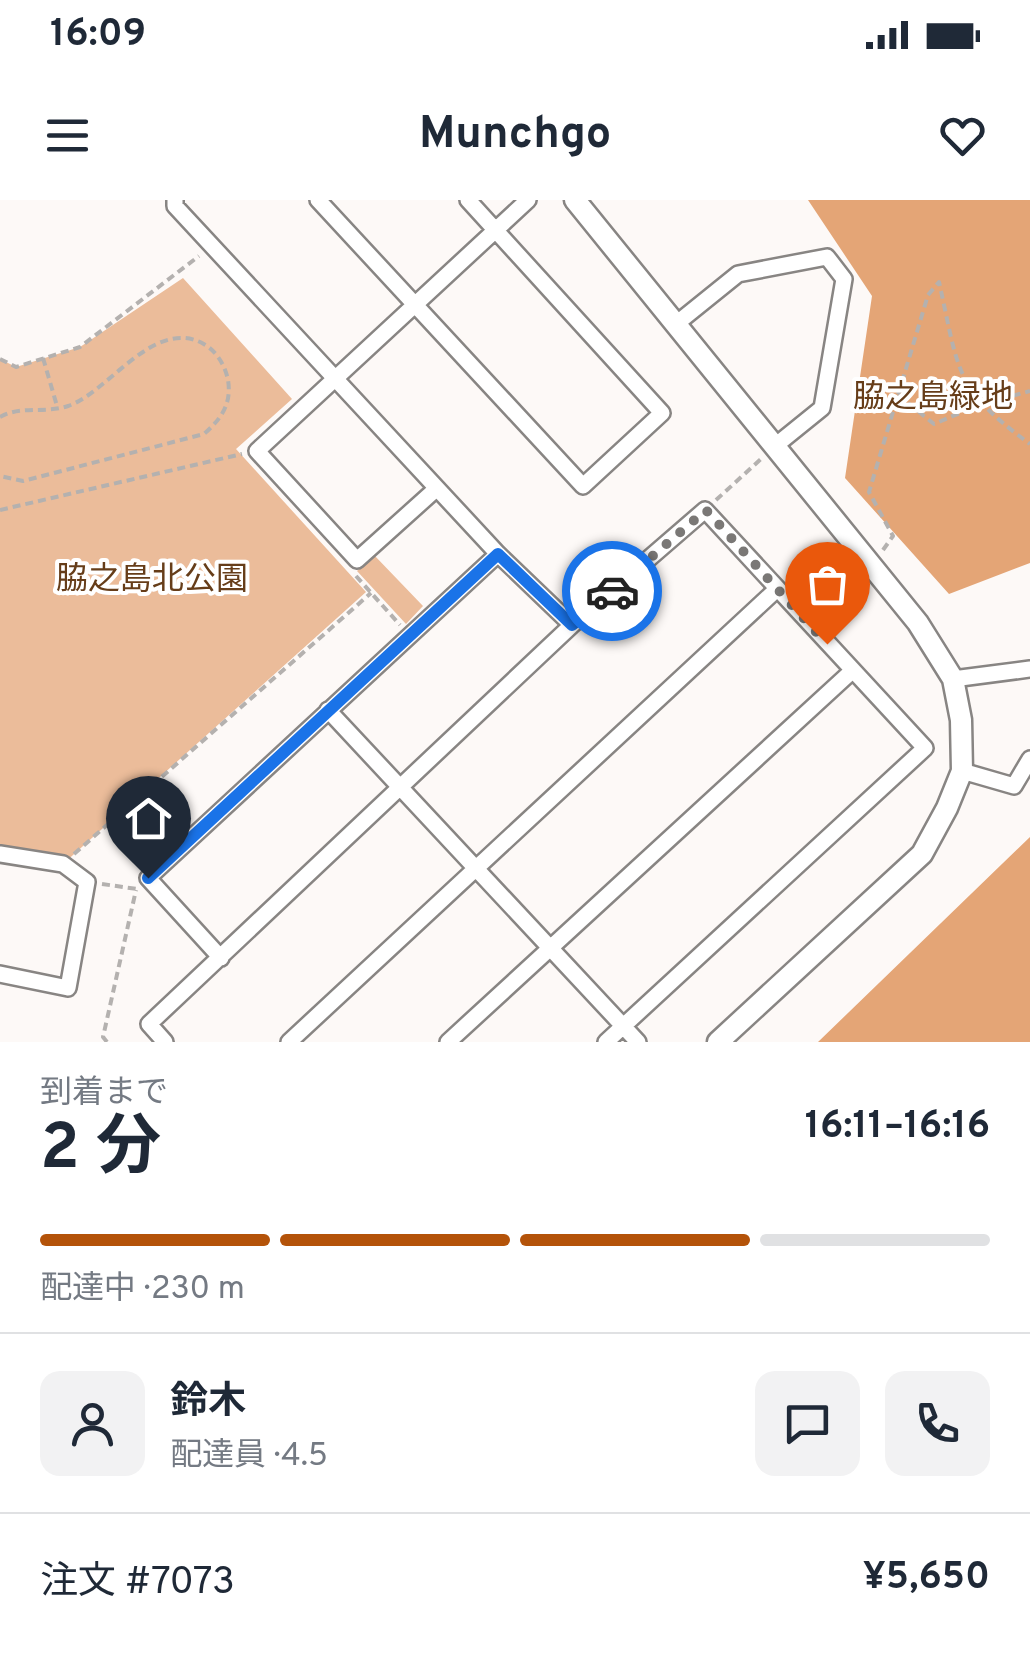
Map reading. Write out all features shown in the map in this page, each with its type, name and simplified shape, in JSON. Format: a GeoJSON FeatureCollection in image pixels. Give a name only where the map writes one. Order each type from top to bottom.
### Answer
{"type":"FeatureCollection","features":[{"type":"Feature","properties":{"kind":"street"},"geometry":{"type":"LineString","coordinates":[[176,200],[175,206],[436,489],[572,625]]}},
{"type":"Feature","properties":{"kind":"street"},"geometry":{"type":"LineString","coordinates":[[318,200],[583,486],[662,413],[468,200]]}},
{"type":"Feature","properties":{"kind":"street"},"geometry":{"type":"LineString","coordinates":[[436,489],[357,560],[257,451],[528,200]]}},
{"type":"Feature","properties":{"kind":"street"},"geometry":{"type":"LineString","coordinates":[[575,200],[936,648],[953,679],[961,720],[962,770],[922,854],[718,1042]]}},
{"type":"Feature","properties":{"kind":"street"},"geometry":{"type":"LineString","coordinates":[[676,324],[738,274],[827,257],[844,279],[822,408],[775,446]]}},
{"type":"Feature","properties":{"kind":"street"},"geometry":{"type":"LineString","coordinates":[[166,1042],[149,1024],[572,625],[706,510],[926,748],[606,1042]]}},
{"type":"Feature","properties":{"kind":"street"},"geometry":{"type":"LineString","coordinates":[[221,958],[142,884],[498,554]]}},
{"type":"Feature","properties":{"kind":"street"},"geometry":{"type":"LineString","coordinates":[[289,1042],[777,589]]}},
{"type":"Feature","properties":{"kind":"street"},"geometry":{"type":"LineString","coordinates":[[953,679],[1030,669]]}},
{"type":"Feature","properties":{"kind":"street"},"geometry":{"type":"LineString","coordinates":[[448,1042],[852,671]]}},
{"type":"Feature","properties":{"kind":"street"},"geometry":{"type":"LineString","coordinates":[[328,710],[638,1042]]}},
{"type":"Feature","properties":{"kind":"street"},"geometry":{"type":"LineString","coordinates":[[962,770],[1014,786],[1030,759]]}},
{"type":"Feature","properties":{"kind":"street"},"geometry":{"type":"LineString","coordinates":[[0,854],[63,864],[88,882],[68,988],[0,974]]}},
{"type":"Feature","properties":{"kind":"path"},"geometry":{"type":"LineString","coordinates":[[0,359],[16,367],[80,348],[212,246]]}},
{"type":"Feature","properties":{"kind":"path"},"geometry":{"type":"LineString","coordinates":[[870,565],[893,536],[869,492],[928,295],[940,282],[960,377],[980,404],[1030,444]]}},
{"type":"Feature","properties":{"kind":"path"},"geometry":{"type":"LineString","coordinates":[[0,406],[3,415],[71,405],[160,342],[176,340],[208,346],[221,360],[228,379],[228,399],[220,420],[204,434],[23,480],[2,479]]}},
{"type":"Feature","properties":{"kind":"path"},"geometry":{"type":"LineString","coordinates":[[42,358],[58,408]]}},
{"type":"Feature","properties":{"kind":"path"},"geometry":{"type":"LineString","coordinates":[[898,395],[934,424],[980,404],[1030,392]]}},
{"type":"Feature","properties":{"kind":"path"},"geometry":{"type":"LineString","coordinates":[[706,510],[775,446]]}},
{"type":"Feature","properties":{"kind":"path"},"geometry":{"type":"LineString","coordinates":[[0,510],[257,451]]}},
{"type":"Feature","properties":{"kind":"path"},"geometry":{"type":"LineString","coordinates":[[357,560],[348,568],[410,636]]}},
{"type":"Feature","properties":{"kind":"path"},"geometry":{"type":"LineString","coordinates":[[63,864],[371,594]]}},
{"type":"Feature","properties":{"kind":"path"},"geometry":{"type":"LineString","coordinates":[[88,882],[142,884],[103,1037],[108,1042]]}},
{"type":"Feature","properties":{"kind":"green space","name":"脇之島緑地"},"geometry":{"type":"Polygon","coordinates":[[[808,200],[1030,200],[1030,563],[949,594],[845,478],[872,296],[808,200]]]}},
{"type":"Feature","properties":{"kind":"green space","name":"脇之島北公園"},"geometry":{"type":"Polygon","coordinates":[[[183,278],[292,399],[236,449],[366,592],[63,864],[0,852],[0,359],[16,367],[80,347],[183,278]]]}},
{"type":"Feature","properties":{"kind":"green space"},"geometry":{"type":"Polygon","coordinates":[[[374,555],[423,606],[406,624],[357,571],[374,555]]]}},
{"type":"Feature","properties":{"kind":"green space"},"geometry":{"type":"Polygon","coordinates":[[[1030,837],[1030,1042],[818,1042],[1030,837]]]}},
{"type":"Feature","properties":{"kind":"way so far"},"geometry":{"type":"LineString","coordinates":[[612,591],[706,510],[827,644]]}},
{"type":"Feature","properties":{"kind":"route"},"geometry":{"type":"LineString","coordinates":[[148,878],[498,554],[572,625],[612,591]]}}]}
